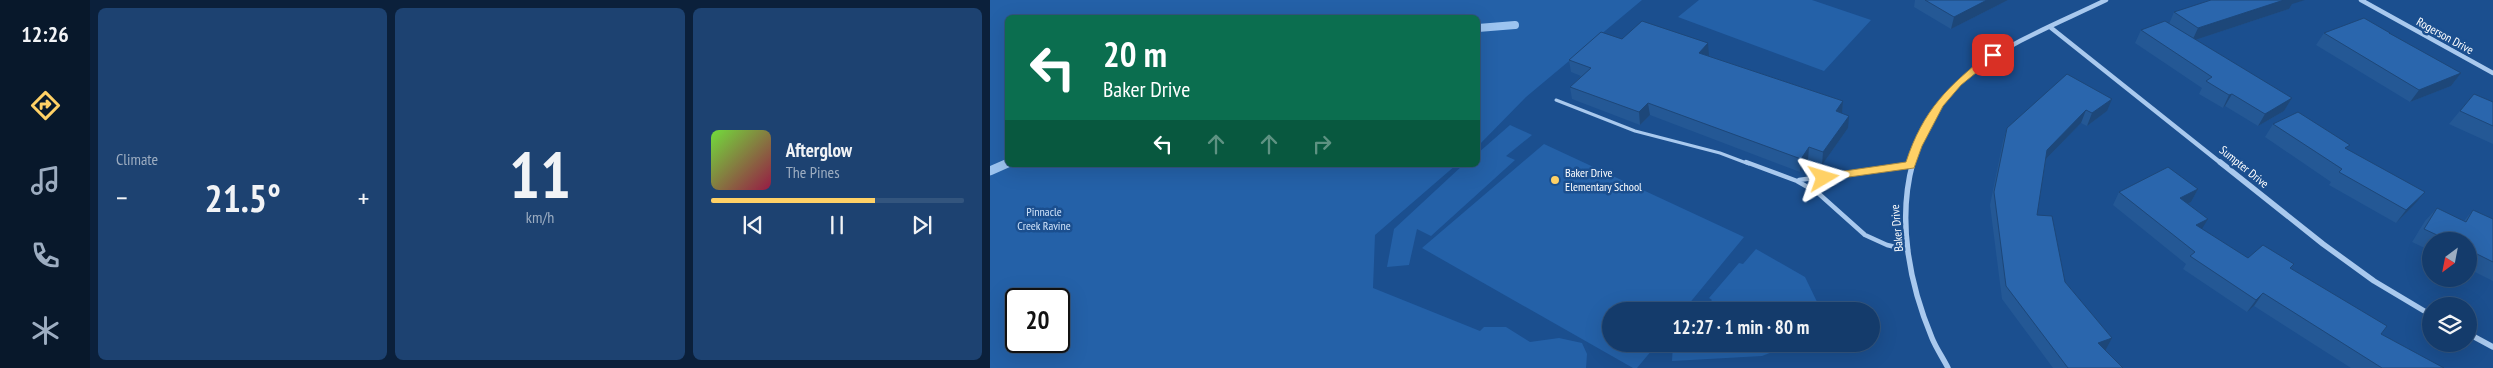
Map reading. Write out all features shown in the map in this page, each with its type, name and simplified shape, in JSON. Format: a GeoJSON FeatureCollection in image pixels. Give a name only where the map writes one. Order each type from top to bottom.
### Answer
{"type":"FeatureCollection","features":[{"type":"Feature","properties":{"kind":"street","name":"Baker Drive"},"geometry":{"type":"LineString","coordinates":[[1948,368],[1931,335],[1916,288],[1908,250],[1903,214],[1910,165],[1916,146],[1935,110],[1958,83],[1993,55],[2106,0]]}},
{"type":"Feature","properties":{"kind":"street","name":"Rogerson Drive"},"geometry":{"type":"LineString","coordinates":[[2361,0],[2493,73]]}},
{"type":"Feature","properties":{"kind":"street","name":"Sumpter Drive"},"geometry":{"type":"LineString","coordinates":[[2050,27],[2323,244],[2374,281],[2422,310]]}},
{"type":"Feature","properties":{"kind":"street"},"geometry":{"type":"LineString","coordinates":[[2477,338],[2493,347]]}},
{"type":"Feature","properties":{"kind":"lane"},"geometry":{"type":"LineString","coordinates":[[1556,100],[1635,131],[1720,154],[1797,180],[1818,193],[1865,236],[1887,245],[1908,250]]}},
{"type":"Feature","properties":{"kind":"lane"},"geometry":{"type":"LineString","coordinates":[[1797,180],[1910,165]]}},
{"type":"Feature","properties":{"kind":"green space","name":"Pinnacle Creek Ravine"},"geometry":{"type":"Polygon","coordinates":[[[990,0],[1642,0],[1526,97],[1480,144],[1480,15],[1005,15],[1005,167],[1454,167],[1375,235],[1373,288],[1480,331],[1484,327],[1506,327],[1530,342],[1559,338],[1582,343],[1587,354],[1586,368],[990,368],[990,0]]]}},
{"type":"Feature","properties":{"kind":"green space"},"geometry":{"type":"Polygon","coordinates":[[[1699,0],[1812,0],[1871,20],[1824,71],[1678,17],[1699,0]]]}},
{"type":"Feature","properties":{"kind":"green space"},"geometry":{"type":"Polygon","coordinates":[[[1510,125],[1532,135],[1506,156],[1515,160],[1431,236],[1417,229],[1409,265],[1387,267],[1394,229],[1461,167],[1480,167],[1480,151],[1510,125]]]}},
{"type":"Feature","properties":{"kind":"green space"},"geometry":{"type":"Polygon","coordinates":[[[1544,144],[1744,237],[1690,302],[1602,302],[1602,350],[1422,248],[1544,144]]]}},
{"type":"Feature","properties":{"kind":"green space"},"geometry":{"type":"Polygon","coordinates":[[[1756,249],[1805,277],[1817,302],[1710,302],[1712,300],[1709,298],[1739,263],[1743,264],[1756,249]]]}},
{"type":"Feature","properties":{"kind":"green space"},"geometry":{"type":"Polygon","coordinates":[[[1605,352],[1650,352],[1637,368],[1633,368],[1605,352]]]}},
{"type":"Feature","properties":{"kind":"green space"},"geometry":{"type":"Polygon","coordinates":[[[1673,352],[1772,352],[1762,356],[1672,361],[1673,352]]]}},
{"type":"Feature","properties":{"kind":"building"},"geometry":{"type":"Polygon","coordinates":[[[1925,0],[1987,0],[1954,17],[1925,0]]]}},
{"type":"Feature","properties":{"kind":"building"},"geometry":{"type":"Polygon","coordinates":[[[2211,0],[2284,0],[2198,28],[2174,12],[2211,0]]]}},
{"type":"Feature","properties":{"kind":"building"},"geometry":{"type":"Polygon","coordinates":[[[2364,18],[2461,73],[2419,90],[2324,33],[2364,18]]]}},
{"type":"Feature","properties":{"kind":"building"},"geometry":{"type":"Polygon","coordinates":[[[1642,21],[1708,43],[1699,53],[1843,101],[1836,111],[1849,116],[1823,152],[1809,147],[1801,159],[1648,103],[1639,112],[1570,87],[1591,68],[1569,60],[1601,32],[1622,39],[1642,21]]]}},
{"type":"Feature","properties":{"kind":"building"},"geometry":{"type":"Polygon","coordinates":[[[2165,21],[2292,98],[2265,114],[2232,94],[2229,95],[2206,81],[2212,77],[2141,30],[2165,21]]]}},
{"type":"Feature","properties":{"kind":"building"},"geometry":{"type":"Polygon","coordinates":[[[2067,74],[2112,99],[2092,113],[2086,110],[2047,150],[2037,215],[2052,216],[2065,282],[2112,338],[2098,343],[2123,368],[2068,368],[2006,286],[1994,192],[2007,128],[2067,74]]]}},
{"type":"Feature","properties":{"kind":"building"},"geometry":{"type":"Polygon","coordinates":[[[2474,94],[2493,102],[2493,126],[2460,111],[2474,94]]]}},
{"type":"Feature","properties":{"kind":"building"},"geometry":{"type":"Polygon","coordinates":[[[2298,112],[2350,145],[2345,148],[2425,192],[2406,210],[2339,172],[2342,169],[2273,124],[2298,112]]]}},
{"type":"Feature","properties":{"kind":"building"},"geometry":{"type":"Polygon","coordinates":[[[2168,167],[2198,189],[2180,198],[2208,219],[2196,225],[2248,258],[2263,245],[2294,264],[2290,268],[2387,326],[2381,334],[2444,368],[2382,368],[2263,293],[2256,300],[2190,256],[2195,252],[2119,192],[2168,167]]]}},
{"type":"Feature","properties":{"kind":"building"},"geometry":{"type":"Polygon","coordinates":[[[2437,208],[2466,222],[2473,210],[2493,219],[2493,262],[2478,254],[2478,232],[2430,232],[2424,229],[2437,208]]]}},
{"type":"Feature","properties":{"kind":"waterway"},"geometry":{"type":"LineString","coordinates":[[1480,28],[1515,25]]}},
{"type":"Feature","properties":{"kind":"waterway"},"geometry":{"type":"LineString","coordinates":[[990,171],[1005,164]]}},
{"type":"Feature","properties":{"kind":"place","name":"Baker Drive Elementary School"},"geometry":{"type":"Point","coordinates":[1555,180]}},
{"type":"Feature","properties":{"kind":"route"},"geometry":{"type":"LineString","coordinates":[[1824,178],[1910,165],[1916,146],[1939,104],[1958,83],[1993,55]]}}]}
